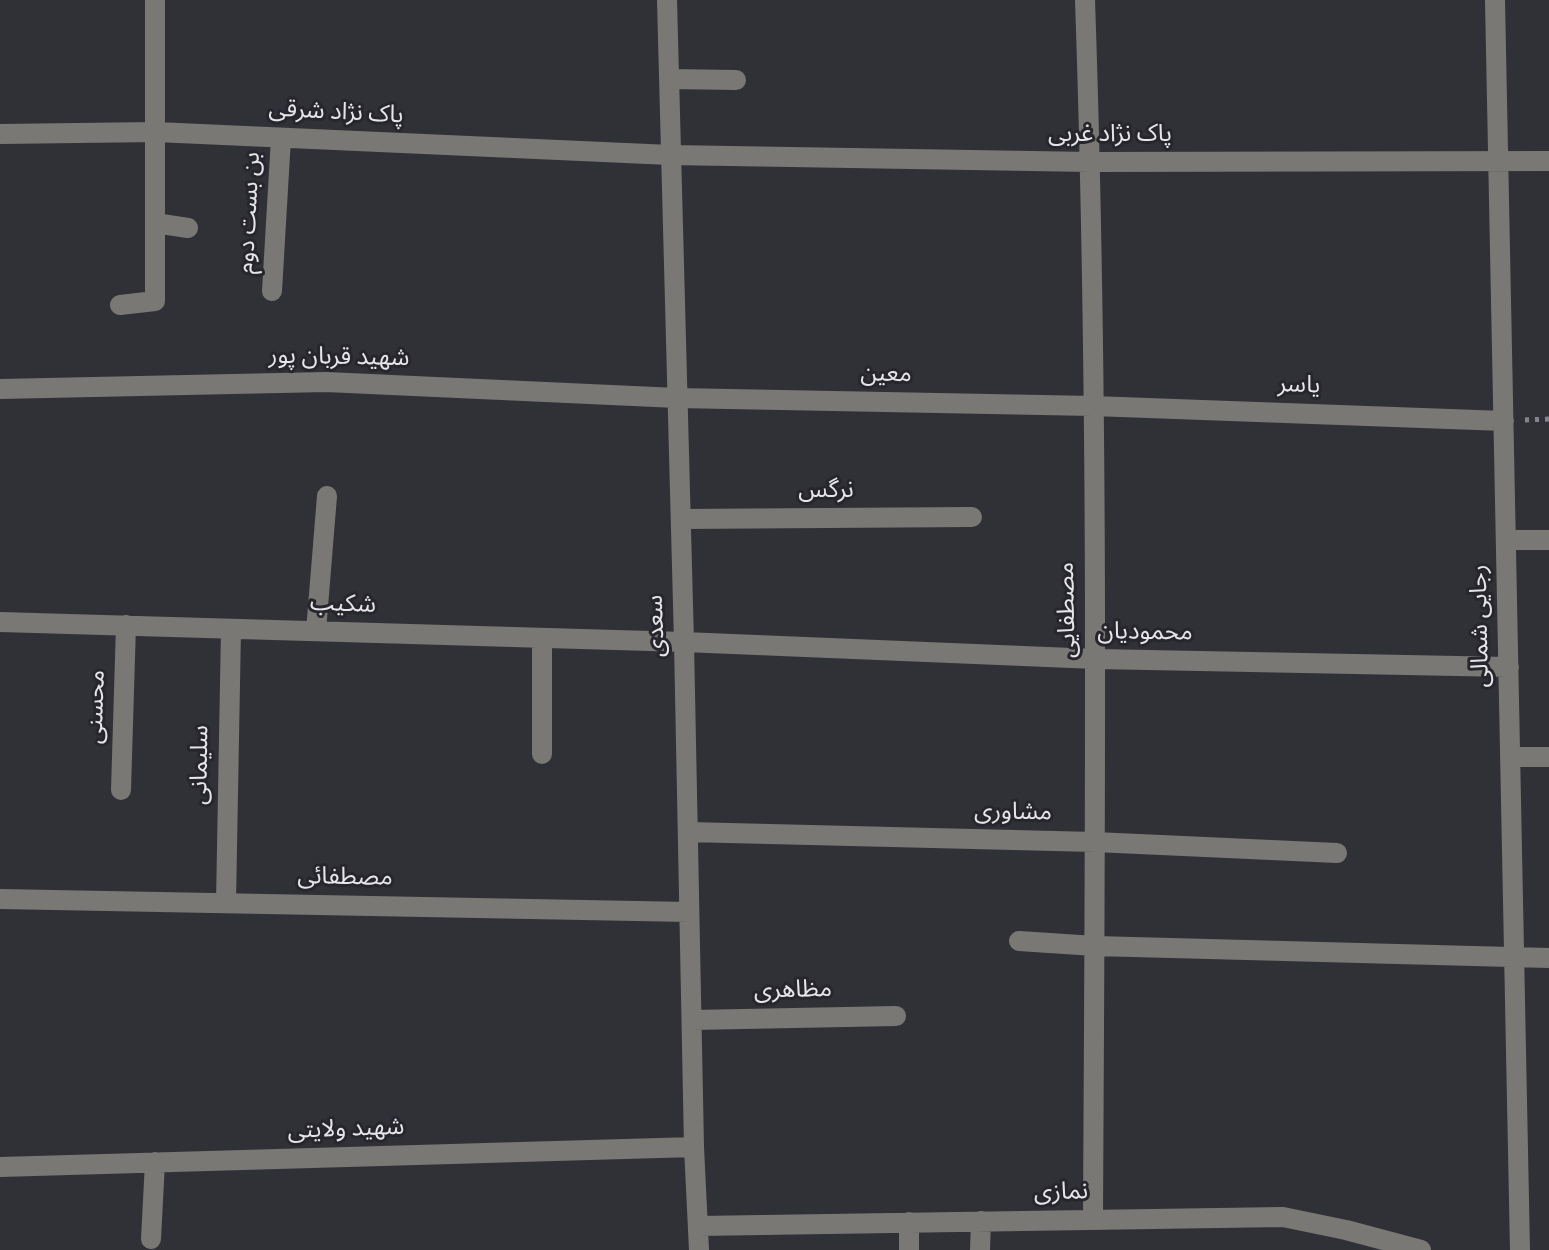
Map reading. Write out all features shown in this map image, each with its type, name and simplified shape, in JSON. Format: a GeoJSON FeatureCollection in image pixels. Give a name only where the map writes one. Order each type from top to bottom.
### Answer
{"type":"FeatureCollection","features":[{"type":"Feature","properties":{"kind":"street"},"geometry":{"type":"LineString","coordinates":[[120,305],[155,301],[155,0]]}},
{"type":"Feature","properties":{"kind":"street","name":"سعدی"},"geometry":{"type":"LineString","coordinates":[[667,0],[699,1250]]}},
{"type":"Feature","properties":{"kind":"street","name":"مصطفایی"},"geometry":{"type":"LineString","coordinates":[[1085,0],[1091,162],[1096,659],[1093,1219]]}},
{"type":"Feature","properties":{"kind":"street","name":"رجایی شمالی"},"geometry":{"type":"LineString","coordinates":[[1495,0],[1520,1250]]}},
{"type":"Feature","properties":{"kind":"street"},"geometry":{"type":"LineString","coordinates":[[669,79],[736,80]]}},
{"type":"Feature","properties":{"kind":"street","name":"پاک نژاد شرقی"},"geometry":{"type":"LineString","coordinates":[[0,134],[156,132],[670,155]]}},
{"type":"Feature","properties":{"kind":"street","name":"بن بست دوم"},"geometry":{"type":"LineString","coordinates":[[272,291],[281,138]]}},
{"type":"Feature","properties":{"kind":"street","name":"پاک نژاد غربی"},"geometry":{"type":"LineString","coordinates":[[670,155],[1091,162],[1549,161]]}},
{"type":"Feature","properties":{"kind":"street"},"geometry":{"type":"LineString","coordinates":[[155,223],[188,228]]}},
{"type":"Feature","properties":{"kind":"street","name":"شهید قربان پور"},"geometry":{"type":"LineString","coordinates":[[0,389],[326,382],[677,398]]}},
{"type":"Feature","properties":{"kind":"street","name":"معین"},"geometry":{"type":"LineString","coordinates":[[677,398],[1093,406]]}},
{"type":"Feature","properties":{"kind":"street","name":"یاسر"},"geometry":{"type":"LineString","coordinates":[[1093,406],[1504,421]]}},
{"type":"Feature","properties":{"kind":"street"},"geometry":{"type":"LineString","coordinates":[[316,631],[327,496]]}},
{"type":"Feature","properties":{"kind":"street","name":"نرگس"},"geometry":{"type":"LineString","coordinates":[[681,519],[972,517]]}},
{"type":"Feature","properties":{"kind":"street"},"geometry":{"type":"LineString","coordinates":[[1506,540],[1549,540]]}},
{"type":"Feature","properties":{"kind":"street","name":"شکیب"},"geometry":{"type":"LineString","coordinates":[[0,622],[684,642]]}},
{"type":"Feature","properties":{"kind":"street","name":"محسنی"},"geometry":{"type":"LineString","coordinates":[[121,790],[126,625]]}},
{"type":"Feature","properties":{"kind":"street","name":"سلیمانی"},"geometry":{"type":"LineString","coordinates":[[226,903],[231,629]]}},
{"type":"Feature","properties":{"kind":"street"},"geometry":{"type":"LineString","coordinates":[[542,638],[542,754]]}},
{"type":"Feature","properties":{"kind":"street","name":"محمودیان"},"geometry":{"type":"LineString","coordinates":[[684,642],[1096,659],[1509,667]]}},
{"type":"Feature","properties":{"kind":"street"},"geometry":{"type":"LineString","coordinates":[[1510,757],[1549,757]]}},
{"type":"Feature","properties":{"kind":"street","name":"مشاوری"},"geometry":{"type":"LineString","coordinates":[[688,832],[1095,842],[1337,853]]}},
{"type":"Feature","properties":{"kind":"street","name":"مصطفائی"},"geometry":{"type":"LineString","coordinates":[[0,899],[689,912]]}},
{"type":"Feature","properties":{"kind":"street"},"geometry":{"type":"LineString","coordinates":[[1019,941],[1095,946],[1549,958]]}},
{"type":"Feature","properties":{"kind":"street","name":"مظاهری"},"geometry":{"type":"LineString","coordinates":[[692,1020],[896,1016]]}},
{"type":"Feature","properties":{"kind":"street","name":"شهید ولایتی"},"geometry":{"type":"LineString","coordinates":[[0,1167],[694,1147]]}},
{"type":"Feature","properties":{"kind":"street"},"geometry":{"type":"LineString","coordinates":[[151,1239],[155,1162]]}},
{"type":"Feature","properties":{"kind":"street","name":"نمازی"},"geometry":{"type":"LineString","coordinates":[[698,1226],[1283,1217],[1421,1250]]}},
{"type":"Feature","properties":{"kind":"street"},"geometry":{"type":"LineString","coordinates":[[980,1250],[981,1221]]}},
{"type":"Feature","properties":{"kind":"street"},"geometry":{"type":"LineString","coordinates":[[909,1222],[909,1250]]}}]}
